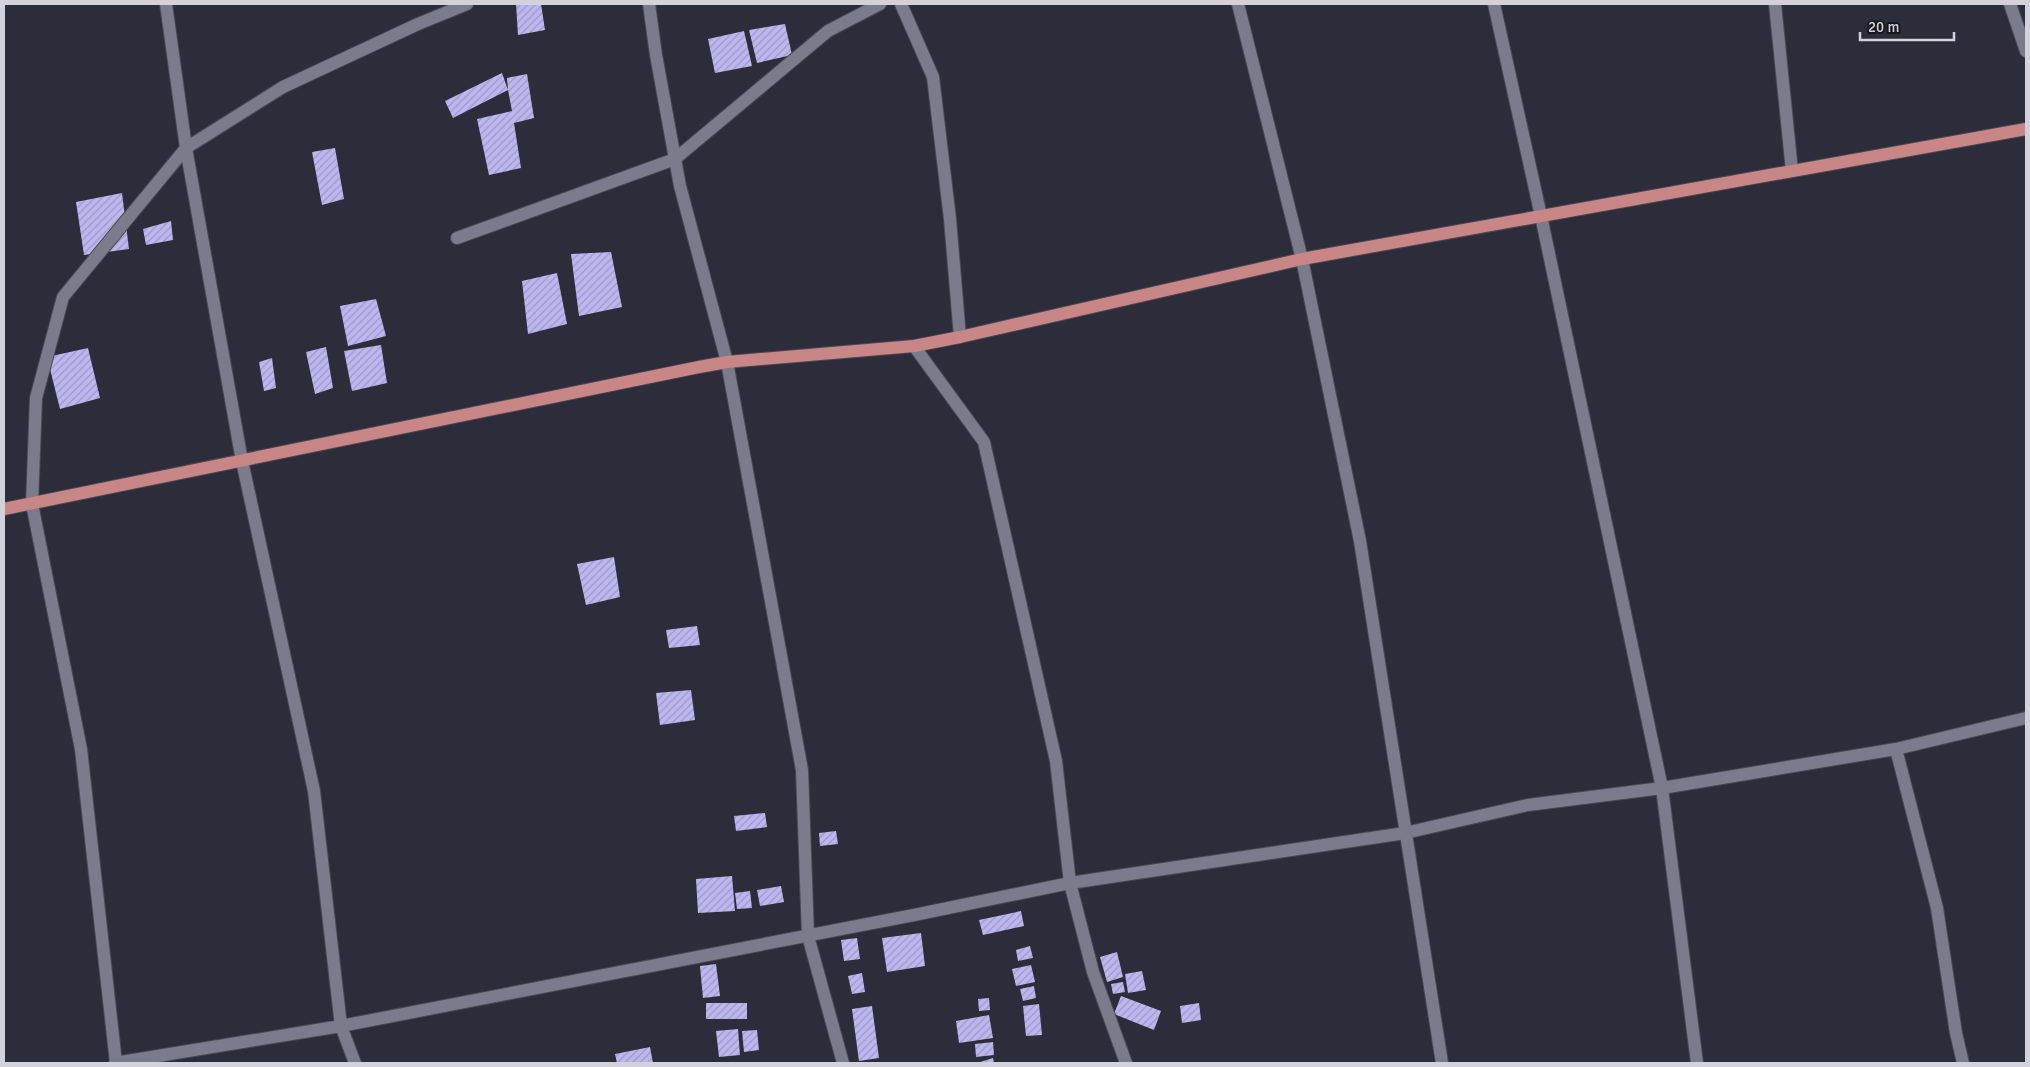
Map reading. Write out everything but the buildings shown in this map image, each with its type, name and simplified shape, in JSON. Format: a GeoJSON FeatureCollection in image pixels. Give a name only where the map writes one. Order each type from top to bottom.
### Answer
{"type":"FeatureCollection","features":[{"type":"Feature","properties":{"kind":"main road"},"geometry":{"type":"LineString","coordinates":[[4,509],[726,362],[914,346],[1302,259],[2026,129]]}},
{"type":"Feature","properties":{"kind":"street"},"geometry":{"type":"LineString","coordinates":[[166,4],[186,148],[242,461],[314,791],[341,1026],[355,1063]]}},
{"type":"Feature","properties":{"kind":"street"},"geometry":{"type":"LineString","coordinates":[[467,4],[418,24],[283,86],[186,148],[63,297],[36,398],[32,504],[81,749],[116,1063],[341,1026],[808,936],[1070,883],[1405,833],[1528,805],[1662,788],[1896,749],[2026,718]]}},
{"type":"Feature","properties":{"kind":"street"},"geometry":{"type":"LineString","coordinates":[[649,4],[656,55],[680,186],[726,362],[802,770],[808,936],[843,1063]]}},
{"type":"Feature","properties":{"kind":"street"},"geometry":{"type":"LineString","coordinates":[[456,238],[675,159],[828,31],[880,4]]}},
{"type":"Feature","properties":{"kind":"street"},"geometry":{"type":"LineString","coordinates":[[902,4],[932,77],[950,219],[960,337]]}},
{"type":"Feature","properties":{"kind":"street"},"geometry":{"type":"LineString","coordinates":[[1238,4],[1302,259],[1360,541],[1442,1063]]}},
{"type":"Feature","properties":{"kind":"street"},"geometry":{"type":"LineString","coordinates":[[1494,4],[1541,216],[1662,788],[1697,1063]]}},
{"type":"Feature","properties":{"kind":"street"},"geometry":{"type":"LineString","coordinates":[[1775,4],[1792,171]]}},
{"type":"Feature","properties":{"kind":"street"},"geometry":{"type":"LineString","coordinates":[[2010,4],[2026,51]]}},
{"type":"Feature","properties":{"kind":"street"},"geometry":{"type":"LineString","coordinates":[[914,346],[984,442],[1056,761],[1070,883],[1093,972],[1126,1063]]}},
{"type":"Feature","properties":{"kind":"street"},"geometry":{"type":"LineString","coordinates":[[1896,749],[1937,908],[1956,1033],[1963,1063]]}}]}
